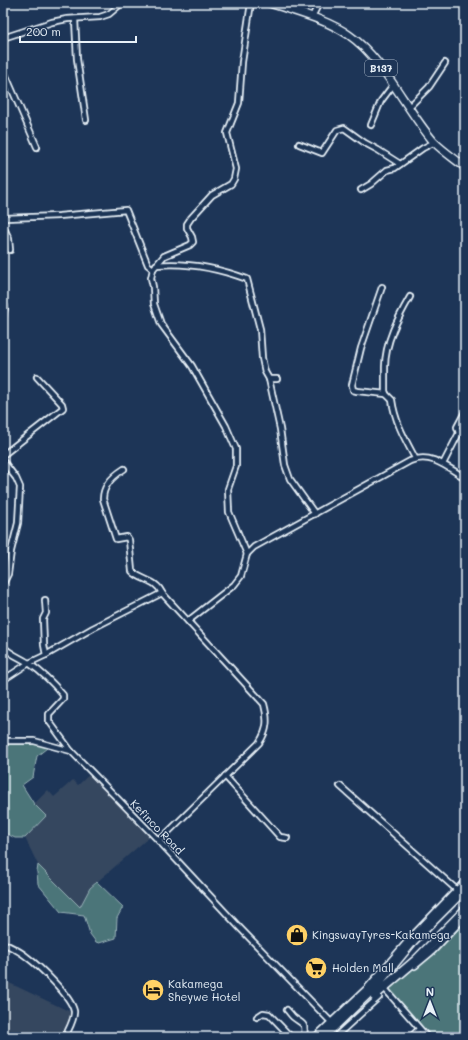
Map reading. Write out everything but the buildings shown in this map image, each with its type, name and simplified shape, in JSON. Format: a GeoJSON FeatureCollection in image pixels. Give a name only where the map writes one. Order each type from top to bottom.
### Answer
{"type":"FeatureCollection","features":[{"type":"Feature","properties":{"kind":"highway"},"geometry":{"type":"LineString","coordinates":[[323,1037],[376,986],[413,941],[462,890]]}},
{"type":"Feature","properties":{"kind":"highway"},"geometry":{"type":"LineString","coordinates":[[330,1037],[416,960],[465,910]]}},
{"type":"Feature","properties":{"kind":"main road","name":"B137"},"geometry":{"type":"LineString","coordinates":[[270,3],[312,17],[337,28],[357,42],[372,56],[435,142],[465,167]]}},
{"type":"Feature","properties":{"kind":"street"},"geometry":{"type":"LineString","coordinates":[[3,38],[52,22],[105,16],[122,3]]}},
{"type":"Feature","properties":{"kind":"street"},"geometry":{"type":"LineString","coordinates":[[247,554],[229,512],[228,489],[236,466],[236,449],[226,426],[192,366],[161,324],[154,304],[151,278],[154,267],[164,256],[190,245],[193,242],[188,231],[187,224],[212,195],[231,184],[234,179],[236,169],[227,134],[239,103],[243,56],[251,3]]}},
{"type":"Feature","properties":{"kind":"street"},"geometry":{"type":"LineString","coordinates":[[312,17],[319,3]]}},
{"type":"Feature","properties":{"kind":"street"},"geometry":{"type":"LineString","coordinates":[[75,19],[77,59],[86,120]]}},
{"type":"Feature","properties":{"kind":"street"},"geometry":{"type":"LineString","coordinates":[[409,108],[429,86],[445,63]]}},
{"type":"Feature","properties":{"kind":"street"},"geometry":{"type":"LineString","coordinates":[[3,69],[37,147]]}},
{"type":"Feature","properties":{"kind":"street"},"geometry":{"type":"LineString","coordinates":[[371,125],[381,101],[393,85]]}},
{"type":"Feature","properties":{"kind":"street"},"geometry":{"type":"LineString","coordinates":[[299,144],[322,153],[337,130],[344,128],[365,143],[400,164]]}},
{"type":"Feature","properties":{"kind":"street"},"geometry":{"type":"LineString","coordinates":[[361,190],[371,184],[387,170],[395,168],[435,142]]}},
{"type":"Feature","properties":{"kind":"street"},"geometry":{"type":"LineString","coordinates":[[3,220],[4,218],[59,216],[126,210],[148,265],[154,267],[174,263],[198,265],[247,279],[260,330],[262,358],[265,372],[269,379],[280,429],[285,465],[290,479],[315,514]]}},
{"type":"Feature","properties":{"kind":"street"},"geometry":{"type":"LineString","coordinates":[[3,226],[9,239],[10,250]]}},
{"type":"Feature","properties":{"kind":"street"},"geometry":{"type":"LineString","coordinates":[[382,287],[361,348],[352,388],[353,390],[357,391],[386,394],[392,400],[399,427],[416,458]]}},
{"type":"Feature","properties":{"kind":"street"},"geometry":{"type":"LineString","coordinates":[[386,394],[385,366],[387,351],[392,333],[400,314],[410,297]]}},
{"type":"Feature","properties":{"kind":"street"},"geometry":{"type":"LineString","coordinates":[[3,301],[5,307],[3,318]]}},
{"type":"Feature","properties":{"kind":"street"},"geometry":{"type":"LineString","coordinates":[[3,455],[63,408],[62,404],[37,377]]}},
{"type":"Feature","properties":{"kind":"street"},"geometry":{"type":"LineString","coordinates":[[269,379],[277,379]]}},
{"type":"Feature","properties":{"kind":"street"},"geometry":{"type":"LineString","coordinates":[[459,433],[457,428],[465,412]]}},
{"type":"Feature","properties":{"kind":"street"},"geometry":{"type":"LineString","coordinates":[[443,464],[459,433],[465,429]]}},
{"type":"Feature","properties":{"kind":"street"},"geometry":{"type":"LineString","coordinates":[[188,621],[234,585],[241,576],[247,554],[254,547],[416,458],[429,458],[443,464],[465,478]]}},
{"type":"Feature","properties":{"kind":"street"},"geometry":{"type":"LineString","coordinates":[[3,461],[16,478],[20,487],[18,522],[11,551],[8,574],[3,584]]}},
{"type":"Feature","properties":{"kind":"street"},"geometry":{"type":"LineString","coordinates":[[124,469],[110,480],[103,494],[107,515],[116,539],[127,537],[129,540],[132,571],[158,586],[162,593],[264,704],[267,713],[264,736],[259,742],[159,841]]}},
{"type":"Feature","properties":{"kind":"street"},"geometry":{"type":"LineString","coordinates":[[3,680],[29,663],[162,593]]}},
{"type":"Feature","properties":{"kind":"street"},"geometry":{"type":"LineString","coordinates":[[45,600],[46,613],[43,619],[46,655]]}},
{"type":"Feature","properties":{"kind":"street","name":"Kefinco Road"},"geometry":{"type":"LineString","coordinates":[[3,647],[21,660],[29,663],[49,679],[62,696],[63,699],[48,717],[49,721],[71,751],[331,1022]]}},
{"type":"Feature","properties":{"kind":"street"},"geometry":{"type":"LineString","coordinates":[[3,741],[34,741],[71,751]]}},
{"type":"Feature","properties":{"kind":"street"},"geometry":{"type":"LineString","coordinates":[[225,776],[280,837],[287,838]]}},
{"type":"Feature","properties":{"kind":"street"},"geometry":{"type":"LineString","coordinates":[[340,786],[462,890]]}},
{"type":"Feature","properties":{"kind":"street"},"geometry":{"type":"LineString","coordinates":[[315,1037],[366,989],[411,937],[462,890],[465,881]]}},
{"type":"Feature","properties":{"kind":"street"},"geometry":{"type":"LineString","coordinates":[[335,1037],[387,987],[433,951],[465,917]]}},
{"type":"Feature","properties":{"kind":"street"},"geometry":{"type":"LineString","coordinates":[[3,944],[13,948],[27,957],[52,981],[68,1001],[74,1010],[74,1015],[65,1037]]}},
{"type":"Feature","properties":{"kind":"street"},"geometry":{"type":"LineString","coordinates":[[387,987],[419,1029],[427,1037]]}},
{"type":"Feature","properties":{"kind":"street"},"geometry":{"type":"LineString","coordinates":[[287,1010],[293,1017],[304,1024],[304,1037]]}},
{"type":"Feature","properties":{"kind":"street"},"geometry":{"type":"LineString","coordinates":[[257,1017],[263,1013],[269,1014],[291,1037]]}},
{"type":"Feature","properties":{"kind":"street"},"geometry":{"type":"LineString","coordinates":[[345,1028],[349,1019]]}},
{"type":"Feature","properties":{"kind":"street"},"geometry":{"type":"LineString","coordinates":[[411,1037],[419,1029]]}},
{"type":"Feature","properties":{"kind":"shaded area"},"geometry":{"type":"Polygon","coordinates":[[[92,772],[153,834],[90,888],[80,907],[38,865],[25,838],[46,816],[34,804],[48,790],[54,797],[73,780],[78,785],[92,772]]]}},
{"type":"Feature","properties":{"kind":"shaded area"},"geometry":{"type":"Polygon","coordinates":[[[3,980],[73,1013],[64,1037],[3,1037],[3,980]]]}},
{"type":"Feature","properties":{"kind":"green space"},"geometry":{"type":"Polygon","coordinates":[[[3,740],[52,744],[37,756],[33,777],[22,785],[34,804],[46,816],[25,838],[15,838],[3,832],[3,740]]]}},
{"type":"Feature","properties":{"kind":"green space"},"geometry":{"type":"Polygon","coordinates":[[[38,865],[80,907],[90,888],[97,882],[123,907],[117,918],[116,938],[99,943],[96,942],[90,934],[84,915],[61,912],[38,884],[38,865]]]}},
{"type":"Feature","properties":{"kind":"green space"},"geometry":{"type":"Polygon","coordinates":[[[465,923],[465,1037],[427,1037],[385,993],[434,952],[465,923]]]}},
{"type":"Feature","properties":{"kind":"place","name":"KingswayTyres-Kakamega"},"geometry":{"type":"Point","coordinates":[297,935]}},
{"type":"Feature","properties":{"kind":"place","name":"Holden Mall"},"geometry":{"type":"Point","coordinates":[316,968]}},
{"type":"Feature","properties":{"kind":"place","name":"Kakamega Sheywe Hotel"},"geometry":{"type":"Point","coordinates":[153,990]}}]}
